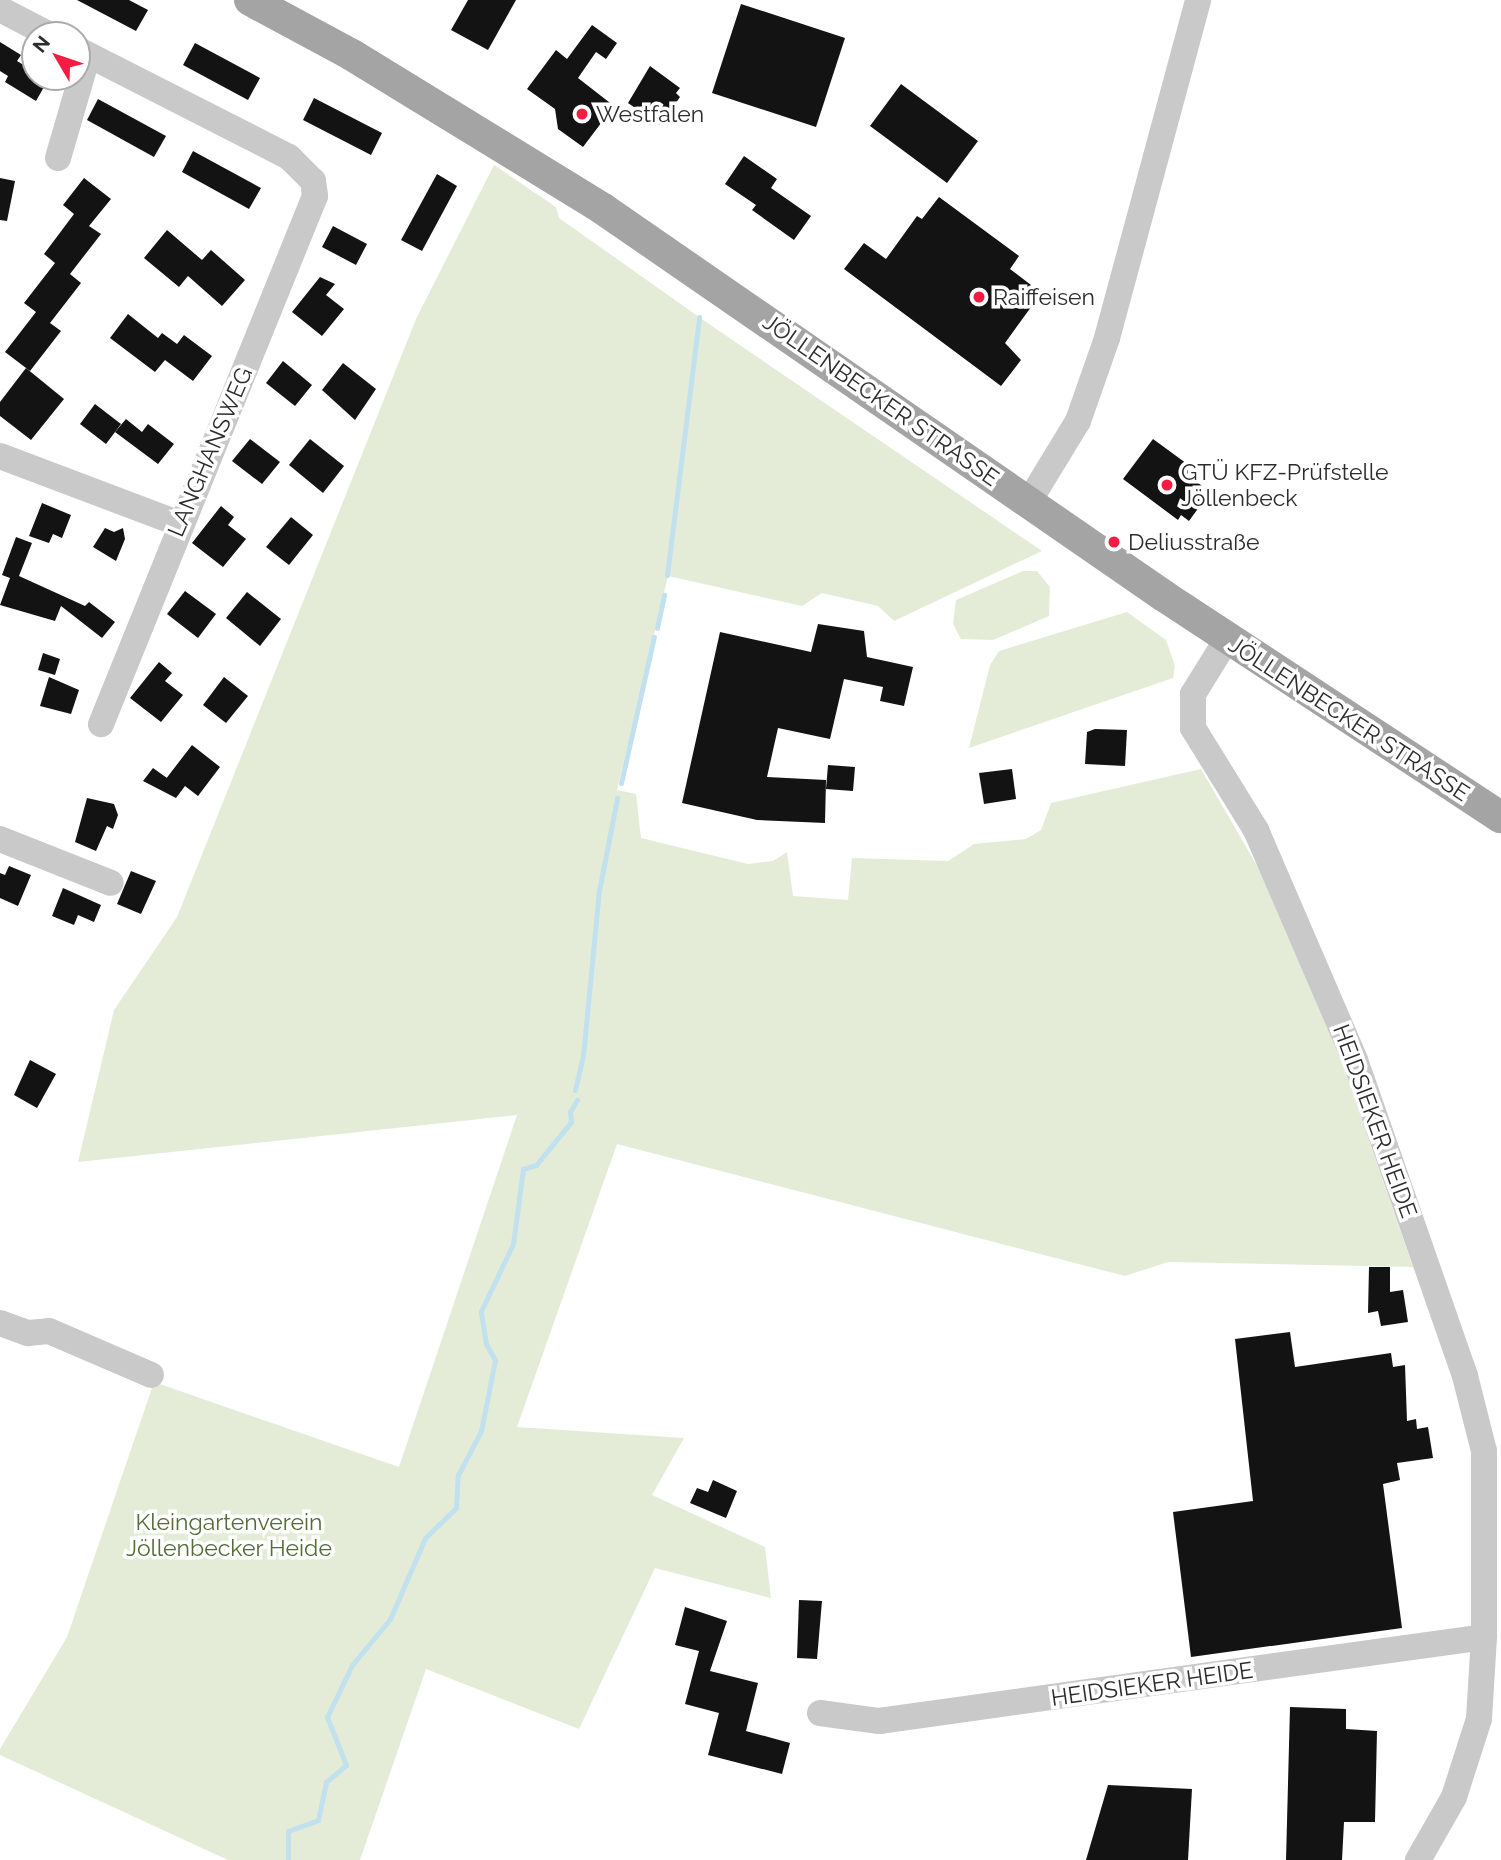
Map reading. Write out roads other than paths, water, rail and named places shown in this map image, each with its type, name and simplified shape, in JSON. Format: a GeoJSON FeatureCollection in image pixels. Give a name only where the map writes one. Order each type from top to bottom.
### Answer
{"type":"FeatureCollection","features":[{"type":"Feature","properties":{"kind":"main road","name":"JÖLLENBECKER STRASSE"},"geometry":{"type":"LineString","coordinates":[[250,0],[352,55],[580,194],[1227,639],[1501,817]]}},
{"type":"Feature","properties":{"kind":"street"},"geometry":{"type":"LineString","coordinates":[[1028,503],[1078,421],[1107,338],[1198,0]]}},
{"type":"Feature","properties":{"kind":"street"},"geometry":{"type":"LineString","coordinates":[[0,9],[23,21]]}},
{"type":"Feature","properties":{"kind":"street","name":"LANGHANSWEG"},"geometry":{"type":"LineString","coordinates":[[91,56],[289,158],[313,181],[312,212],[180,524],[101,724]]}},
{"type":"Feature","properties":{"kind":"street"},"geometry":{"type":"LineString","coordinates":[[58,158],[74,91]]}},
{"type":"Feature","properties":{"kind":"street"},"geometry":{"type":"LineString","coordinates":[[0,456],[180,524]]}},
{"type":"Feature","properties":{"kind":"street","name":"HEIDSIEKER HEIDE"},"geometry":{"type":"LineString","coordinates":[[1227,639],[1193,694],[1193,728],[1256,830],[1355,1060],[1465,1376],[1484,1451],[1485,1637],[1479,1719],[1469,1758],[1454,1797],[1418,1860]]}},
{"type":"Feature","properties":{"kind":"street"},"geometry":{"type":"LineString","coordinates":[[0,839],[111,883]]}},
{"type":"Feature","properties":{"kind":"street"},"geometry":{"type":"LineString","coordinates":[[0,1322],[28,1333],[49,1331],[151,1376]]}},
{"type":"Feature","properties":{"kind":"street","name":"HEIDSIEKER HEIDE"},"geometry":{"type":"LineString","coordinates":[[820,1713],[879,1721],[1485,1637]]}},
{"type":"Feature","properties":{"kind":"waterway"},"geometry":{"type":"LineString","coordinates":[[667,575],[699,317]]}},
{"type":"Feature","properties":{"kind":"waterway"},"geometry":{"type":"LineString","coordinates":[[657,628],[664,595]]}},
{"type":"Feature","properties":{"kind":"waterway"},"geometry":{"type":"LineString","coordinates":[[621,783],[654,637]]}},
{"type":"Feature","properties":{"kind":"waterway"},"geometry":{"type":"LineString","coordinates":[[575,1090],[583,1056],[599,891],[617,798]]}},
{"type":"Feature","properties":{"kind":"waterway"},"geometry":{"type":"LineString","coordinates":[[288,1860],[288,1831],[318,1820],[326,1782],[346,1765],[327,1717],[352,1665],[390,1619],[425,1538],[456,1508],[458,1475],[481,1431],[495,1360],[486,1344],[481,1311],[513,1244],[523,1169],[536,1165],[571,1122],[570,1112],[577,1100]]}},
{"type":"Feature","properties":{"kind":"place","name":"Westfalen"},"geometry":{"type":"Point","coordinates":[582,114]}},
{"type":"Feature","properties":{"kind":"place","name":"Raiffeisen"},"geometry":{"type":"Point","coordinates":[979,297]}},
{"type":"Feature","properties":{"kind":"place","name":"GTÜ KFZ-Prüfstelle Jöllenbeck"},"geometry":{"type":"Point","coordinates":[1167,485]}},
{"type":"Feature","properties":{"kind":"place","name":"Deliusstraße"},"geometry":{"type":"Point","coordinates":[1114,542]}},
{"type":"Feature","properties":{"kind":"park label","name":"Kleingartenverein Jöllenbecker Heide"},"geometry":{"type":"Point","coordinates":[229,1535]}}]}
